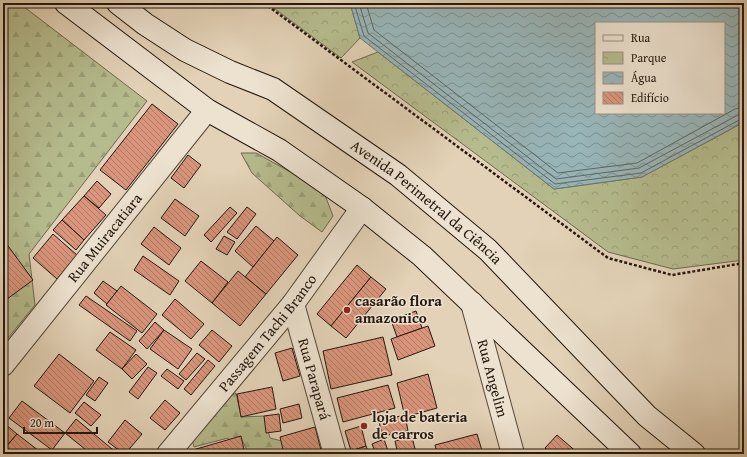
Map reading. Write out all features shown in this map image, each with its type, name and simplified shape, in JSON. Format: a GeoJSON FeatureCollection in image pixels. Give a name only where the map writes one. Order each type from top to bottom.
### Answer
{"type":"FeatureCollection","features":[{"type":"Feature","properties":{"kind":"main road"},"geometry":{"type":"LineString","coordinates":[[66,3],[207,110],[279,150],[362,208],[422,256],[630,454]]}},
{"type":"Feature","properties":{"kind":"main road","name":"Avenida Perimetral da Ciência"},"geometry":{"type":"LineString","coordinates":[[118,3],[145,24],[186,50],[230,72],[274,89],[398,174],[488,250],[647,416],[694,454]]}},
{"type":"Feature","properties":{"kind":"main road","name":"Rua Muiracatiara"},"geometry":{"type":"LineString","coordinates":[[3,365],[207,110]]}},
{"type":"Feature","properties":{"kind":"main road","name":"Passagem Tachi Branco"},"geometry":{"type":"LineString","coordinates":[[169,453],[293,304],[362,208]]}},
{"type":"Feature","properties":{"kind":"main road","name":"Rua Angelim"},"geometry":{"type":"LineString","coordinates":[[472,303],[513,454]]}},
{"type":"Feature","properties":{"kind":"main road","name":"Rua Parapará"},"geometry":{"type":"LineString","coordinates":[[293,304],[335,454]]}},
{"type":"Feature","properties":{"kind":"path"},"geometry":{"type":"LineString","coordinates":[[264,3],[608,258],[672,275],[744,263]]}},
{"type":"Feature","properties":{"kind":"green space"},"geometry":{"type":"Polygon","coordinates":[[[3,3],[19,3],[147,101],[29,254],[35,305],[3,344],[3,3]]]}},
{"type":"Feature","properties":{"kind":"green space"},"geometry":{"type":"Polygon","coordinates":[[[267,3],[350,3],[360,38],[341,58],[267,3]]]}},
{"type":"Feature","properties":{"kind":"green space"},"geometry":{"type":"Polygon","coordinates":[[[378,52],[554,189],[642,177],[744,122],[744,260],[673,269],[608,252],[352,62],[378,52]]]}},
{"type":"Feature","properties":{"kind":"green space"},"geometry":{"type":"Polygon","coordinates":[[[241,153],[256,153],[323,190],[333,216],[322,232],[300,216],[252,173],[241,153]]]}},
{"type":"Feature","properties":{"kind":"green space"},"geometry":{"type":"Polygon","coordinates":[[[236,393],[241,417],[264,416],[270,438],[282,441],[285,454],[249,454],[242,440],[232,445],[228,438],[194,447],[191,435],[217,403],[236,393]]]}},
{"type":"Feature","properties":{"kind":"water"},"geometry":{"type":"Polygon","coordinates":[[[350,3],[744,3],[744,122],[642,177],[554,189],[360,38],[350,3]]]}},
{"type":"Feature","properties":{"kind":"building"},"geometry":{"type":"Polygon","coordinates":[[[152,104],[178,124],[126,190],[100,170],[152,104]]]}},
{"type":"Feature","properties":{"kind":"building"},"geometry":{"type":"Polygon","coordinates":[[[188,155],[201,165],[184,188],[171,178],[188,155]]]}},
{"type":"Feature","properties":{"kind":"building"},"geometry":{"type":"Polygon","coordinates":[[[97,181],[111,194],[99,208],[84,196],[97,181]]]}},
{"type":"Feature","properties":{"kind":"building"},"geometry":{"type":"Polygon","coordinates":[[[84,196],[106,215],[84,240],[62,220],[84,196]]]}},
{"type":"Feature","properties":{"kind":"building"},"geometry":{"type":"Polygon","coordinates":[[[175,199],[199,216],[185,236],[161,218],[175,199]]]}},
{"type":"Feature","properties":{"kind":"building"},"geometry":{"type":"Polygon","coordinates":[[[230,207],[237,213],[211,242],[204,235],[230,207]]]}},
{"type":"Feature","properties":{"kind":"building"},"geometry":{"type":"Polygon","coordinates":[[[247,207],[256,214],[237,239],[227,232],[247,207]]]}},
{"type":"Feature","properties":{"kind":"building"},"geometry":{"type":"Polygon","coordinates":[[[62,220],[84,240],[76,250],[53,230],[62,220]]]}},
{"type":"Feature","properties":{"kind":"building"},"geometry":{"type":"Polygon","coordinates":[[[256,226],[274,241],[253,267],[235,251],[256,226]]]}},
{"type":"Feature","properties":{"kind":"building"},"geometry":{"type":"Polygon","coordinates":[[[154,227],[181,248],[169,265],[141,244],[154,227]]]}},
{"type":"Feature","properties":{"kind":"building"},"geometry":{"type":"Polygon","coordinates":[[[53,234],[77,255],[57,279],[33,258],[53,234]]]}},
{"type":"Feature","properties":{"kind":"building"},"geometry":{"type":"Polygon","coordinates":[[[224,236],[235,242],[227,255],[216,249],[224,236]]]}},
{"type":"Feature","properties":{"kind":"building"},"geometry":{"type":"Polygon","coordinates":[[[277,237],[298,255],[266,294],[245,277],[277,237]]]}},
{"type":"Feature","properties":{"kind":"building"},"geometry":{"type":"Polygon","coordinates":[[[3,239],[33,280],[3,302],[3,239]]]}},
{"type":"Feature","properties":{"kind":"building"},"geometry":{"type":"Polygon","coordinates":[[[143,256],[179,281],[170,295],[134,270],[143,256]]]}},
{"type":"Feature","properties":{"kind":"building"},"geometry":{"type":"Polygon","coordinates":[[[201,261],[228,282],[212,303],[185,281],[201,261]]]}},
{"type":"Feature","properties":{"kind":"building"},"geometry":{"type":"Polygon","coordinates":[[[357,265],[371,277],[331,326],[317,314],[357,265]]]}},
{"type":"Feature","properties":{"kind":"building"},"geometry":{"type":"Polygon","coordinates":[[[238,271],[266,294],[240,326],[212,303],[238,271]]]}},
{"type":"Feature","properties":{"kind":"building"},"geometry":{"type":"Polygon","coordinates":[[[371,277],[386,289],[346,338],[331,326],[371,277]]]}},
{"type":"Feature","properties":{"kind":"building"},"geometry":{"type":"Polygon","coordinates":[[[103,281],[117,291],[107,304],[94,293],[103,281]]]}},
{"type":"Feature","properties":{"kind":"building"},"geometry":{"type":"Polygon","coordinates":[[[121,286],[157,314],[142,333],[106,305],[121,286]]]}},
{"type":"Feature","properties":{"kind":"building"},"geometry":{"type":"Polygon","coordinates":[[[86,296],[137,331],[130,341],[79,305],[86,296]]]}},
{"type":"Feature","properties":{"kind":"building"},"geometry":{"type":"Polygon","coordinates":[[[175,299],[204,324],[191,339],[162,315],[175,299]]]}},
{"type":"Feature","properties":{"kind":"building"},"geometry":{"type":"Polygon","coordinates":[[[416,311],[422,328],[397,337],[391,320],[416,311]]]}},
{"type":"Feature","properties":{"kind":"building"},"geometry":{"type":"Polygon","coordinates":[[[155,322],[164,330],[147,349],[139,341],[155,322]]]}},
{"type":"Feature","properties":{"kind":"building"},"geometry":{"type":"Polygon","coordinates":[[[428,326],[435,346],[398,360],[391,339],[428,326]]]}},
{"type":"Feature","properties":{"kind":"building"},"geometry":{"type":"Polygon","coordinates":[[[164,330],[192,349],[178,369],[150,349],[164,330]]]}},
{"type":"Feature","properties":{"kind":"building"},"geometry":{"type":"Polygon","coordinates":[[[212,330],[232,346],[219,362],[199,345],[212,330]]]}},
{"type":"Feature","properties":{"kind":"building"},"geometry":{"type":"Polygon","coordinates":[[[110,332],[136,350],[122,369],[96,350],[110,332]]]}},
{"type":"Feature","properties":{"kind":"building"},"geometry":{"type":"Polygon","coordinates":[[[383,337],[392,375],[331,389],[323,351],[383,337]]]}},
{"type":"Feature","properties":{"kind":"building"},"geometry":{"type":"Polygon","coordinates":[[[292,348],[300,376],[283,381],[275,353],[292,348]]]}},
{"type":"Feature","properties":{"kind":"building"},"geometry":{"type":"Polygon","coordinates":[[[197,353],[205,359],[186,380],[179,374],[197,353]]]}},
{"type":"Feature","properties":{"kind":"building"},"geometry":{"type":"Polygon","coordinates":[[[59,354],[94,381],[70,413],[34,386],[59,354]]]}},
{"type":"Feature","properties":{"kind":"building"},"geometry":{"type":"Polygon","coordinates":[[[136,354],[147,364],[132,379],[122,369],[136,354]]]}},
{"type":"Feature","properties":{"kind":"building"},"geometry":{"type":"Polygon","coordinates":[[[208,360],[215,366],[191,395],[184,389],[208,360]]]}},
{"type":"Feature","properties":{"kind":"building"},"geometry":{"type":"Polygon","coordinates":[[[148,367],[157,373],[138,399],[129,392],[148,367]]]}},
{"type":"Feature","properties":{"kind":"building"},"geometry":{"type":"Polygon","coordinates":[[[167,369],[184,381],[178,389],[161,376],[167,369]]]}},
{"type":"Feature","properties":{"kind":"building"},"geometry":{"type":"Polygon","coordinates":[[[428,374],[437,408],[405,417],[397,383],[428,374]]]}},
{"type":"Feature","properties":{"kind":"building"},"geometry":{"type":"Polygon","coordinates":[[[99,377],[108,383],[95,401],[86,395],[99,377]]]}},
{"type":"Feature","properties":{"kind":"building"},"geometry":{"type":"Polygon","coordinates":[[[388,385],[395,408],[343,422],[337,398],[388,385]]]}},
{"type":"Feature","properties":{"kind":"building"},"geometry":{"type":"Polygon","coordinates":[[[272,387],[276,409],[241,417],[237,394],[272,387]]]}},
{"type":"Feature","properties":{"kind":"building"},"geometry":{"type":"Polygon","coordinates":[[[165,400],[180,413],[165,430],[150,418],[165,400]]]}},
{"type":"Feature","properties":{"kind":"building"},"geometry":{"type":"Polygon","coordinates":[[[22,401],[65,433],[52,450],[9,418],[22,401]]]}},
{"type":"Feature","properties":{"kind":"building"},"geometry":{"type":"Polygon","coordinates":[[[84,402],[101,415],[91,426],[75,413],[84,402]]]}},
{"type":"Feature","properties":{"kind":"building"},"geometry":{"type":"Polygon","coordinates":[[[299,404],[302,418],[283,423],[280,409],[299,404]]]}},
{"type":"Feature","properties":{"kind":"building"},"geometry":{"type":"Polygon","coordinates":[[[279,414],[281,431],[266,433],[264,416],[279,414]]]}},
{"type":"Feature","properties":{"kind":"building"},"geometry":{"type":"Polygon","coordinates":[[[405,415],[408,431],[382,436],[379,421],[405,415]]]}},
{"type":"Feature","properties":{"kind":"building"},"geometry":{"type":"Polygon","coordinates":[[[76,419],[118,454],[91,454],[65,433],[76,419]]]}},
{"type":"Feature","properties":{"kind":"building"},"geometry":{"type":"Polygon","coordinates":[[[125,420],[142,434],[124,454],[108,442],[125,420]]]}},
{"type":"Feature","properties":{"kind":"building"},"geometry":{"type":"Polygon","coordinates":[[[5,424],[17,434],[3,450],[3,426],[5,424]]]}},
{"type":"Feature","properties":{"kind":"building"},"geometry":{"type":"Polygon","coordinates":[[[361,426],[366,446],[351,451],[345,431],[361,426]]]}},
{"type":"Feature","properties":{"kind":"building"},"geometry":{"type":"Polygon","coordinates":[[[315,427],[322,454],[284,454],[280,437],[315,427]]]}},
{"type":"Feature","properties":{"kind":"building"},"geometry":{"type":"Polygon","coordinates":[[[17,434],[43,454],[15,454],[6,447],[17,434]]]}},
{"type":"Feature","properties":{"kind":"building"},"geometry":{"type":"Polygon","coordinates":[[[477,434],[483,454],[437,454],[435,445],[477,434]]]}},
{"type":"Feature","properties":{"kind":"building"},"geometry":{"type":"Polygon","coordinates":[[[557,435],[579,454],[552,454],[545,448],[557,435]]]}},
{"type":"Feature","properties":{"kind":"building"},"geometry":{"type":"Polygon","coordinates":[[[241,436],[245,454],[187,454],[186,452],[241,436]]]}},
{"type":"Feature","properties":{"kind":"building"},"geometry":{"type":"Polygon","coordinates":[[[412,437],[416,453],[398,454],[395,441],[412,437]]]}},
{"type":"Feature","properties":{"kind":"building"},"geometry":{"type":"Polygon","coordinates":[[[384,439],[389,454],[376,454],[372,444],[384,439]]]}},
{"type":"Feature","properties":{"kind":"building"},"geometry":{"type":"Polygon","coordinates":[[[366,446],[369,454],[351,454],[351,451],[366,446]]]}},
{"type":"Feature","properties":{"kind":"place","name":"casarão flora amazonico"},"geometry":{"type":"Point","coordinates":[347,310]}},
{"type":"Feature","properties":{"kind":"place","name":"loja de bateria de carros"},"geometry":{"type":"Point","coordinates":[364,426]}}]}
